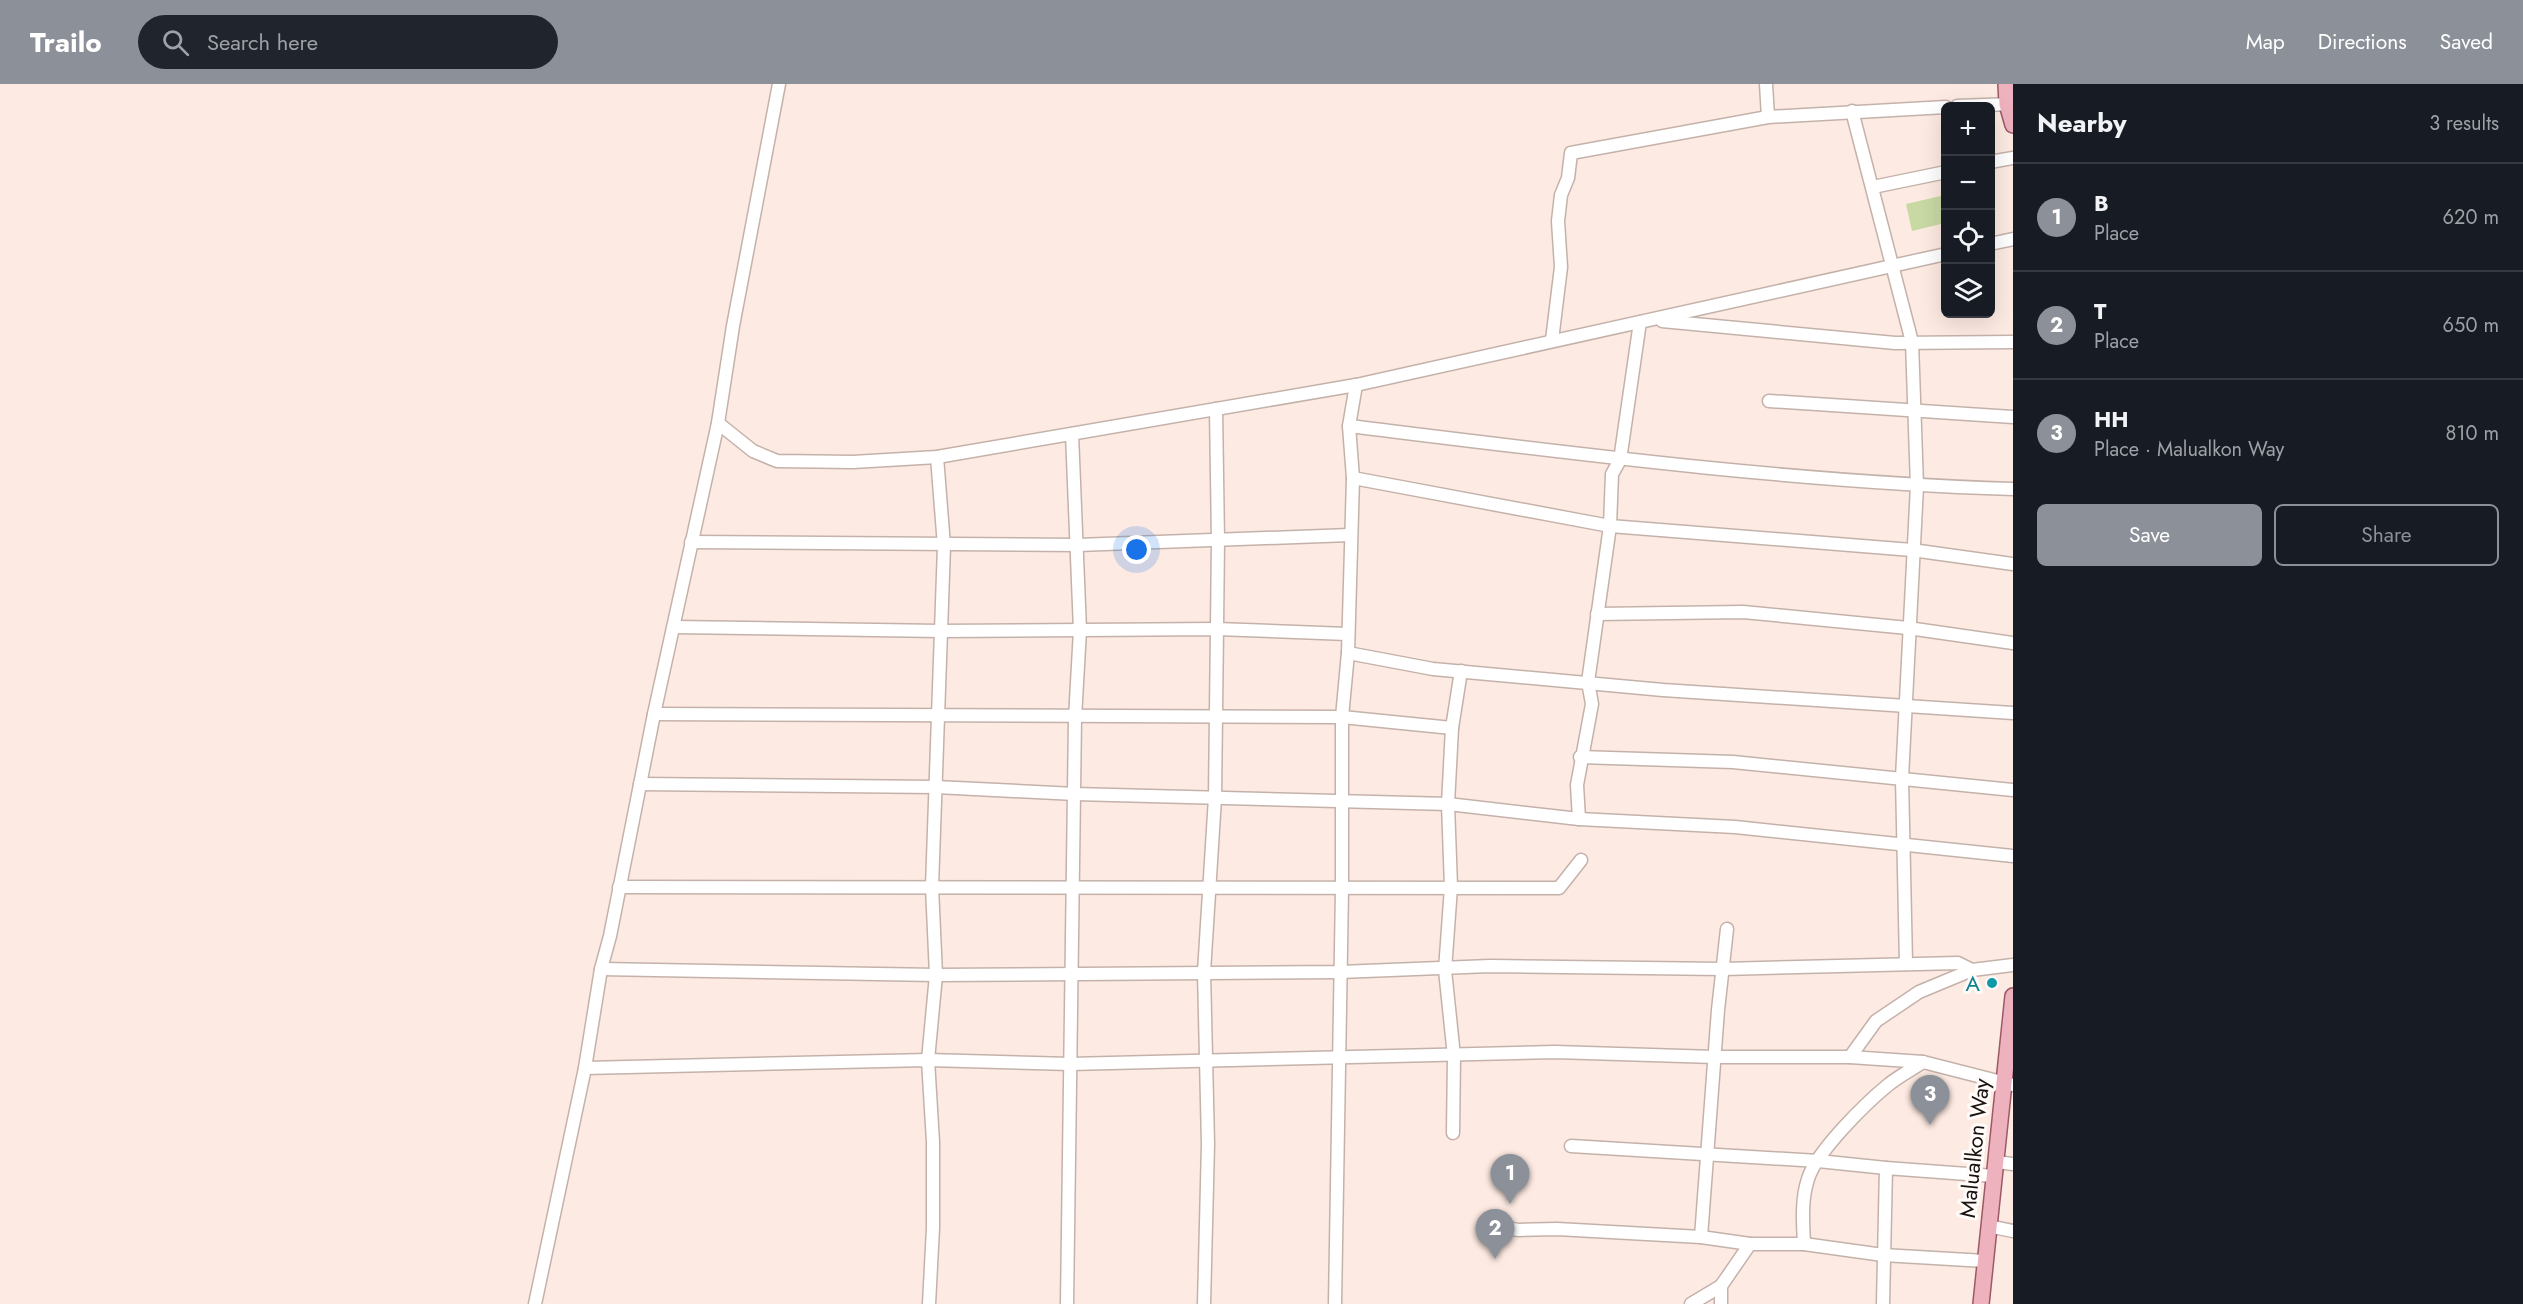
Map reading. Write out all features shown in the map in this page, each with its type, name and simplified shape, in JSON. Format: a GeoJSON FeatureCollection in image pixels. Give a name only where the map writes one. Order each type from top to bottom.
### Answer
{"type":"FeatureCollection","features":[{"type":"Feature","properties":{"kind":"main road"},"geometry":{"type":"LineString","coordinates":[[2006,84],[2013,125]]}},
{"type":"Feature","properties":{"kind":"main road","name":"Malualkon Way"},"geometry":{"type":"LineString","coordinates":[[1981,1304],[1988,1226],[2008,1083],[2013,996]]}},
{"type":"Feature","properties":{"kind":"street"},"geometry":{"type":"LineString","coordinates":[[535,1304],[585,1068],[601,969],[718,423],[733,326],[779,84]]}},
{"type":"Feature","properties":{"kind":"street"},"geometry":{"type":"LineString","coordinates":[[1766,84],[1768,117]]}},
{"type":"Feature","properties":{"kind":"street"},"geometry":{"type":"LineString","coordinates":[[1995,105],[2010,104]]}},
{"type":"Feature","properties":{"kind":"street"},"geometry":{"type":"LineString","coordinates":[[1552,340],[1561,267],[1558,221],[1561,195],[1568,178],[1570,153],[1768,117],[1941,107]]}},
{"type":"Feature","properties":{"kind":"street"},"geometry":{"type":"LineString","coordinates":[[1852,111],[1912,342],[1917,486],[1911,550],[1902,778],[1906,964]]}},
{"type":"Feature","properties":{"kind":"street"},"geometry":{"type":"LineString","coordinates":[[1995,161],[2013,158]]}},
{"type":"Feature","properties":{"kind":"street"},"geometry":{"type":"LineString","coordinates":[[1873,187],[1941,173]]}},
{"type":"Feature","properties":{"kind":"street"},"geometry":{"type":"LineString","coordinates":[[1995,243],[2013,238]]}},
{"type":"Feature","properties":{"kind":"street"},"geometry":{"type":"LineString","coordinates":[[718,423],[753,451],[777,461],[853,462],[937,457],[1356,385],[1941,255]]}},
{"type":"Feature","properties":{"kind":"street"},"geometry":{"type":"LineString","coordinates":[[1644,321],[1912,342],[2013,342]]}},
{"type":"Feature","properties":{"kind":"street"},"geometry":{"type":"LineString","coordinates":[[1579,819],[1577,785],[1580,757],[1592,704],[1588,682],[1610,526],[1612,474],[1620,460],[1644,321]]}},
{"type":"Feature","properties":{"kind":"street"},"geometry":{"type":"LineString","coordinates":[[1335,1304],[1340,1057],[1342,717],[1348,653],[1353,478],[1348,426],[1356,385]]}},
{"type":"Feature","properties":{"kind":"street"},"geometry":{"type":"LineString","coordinates":[[1769,401],[2013,417]]}},
{"type":"Feature","properties":{"kind":"street"},"geometry":{"type":"LineString","coordinates":[[1204,1304],[1207,1060],[1204,972],[1215,798],[1218,541],[1216,409]]}},
{"type":"Feature","properties":{"kind":"street"},"geometry":{"type":"LineString","coordinates":[[1348,426],[1620,460],[1917,486],[2013,489]]}},
{"type":"Feature","properties":{"kind":"street"},"geometry":{"type":"LineString","coordinates":[[1068,1304],[1076,718],[1080,630],[1072,434]]}},
{"type":"Feature","properties":{"kind":"street"},"geometry":{"type":"LineString","coordinates":[[929,1304],[933,1218],[933,1142],[928,1060],[936,975],[932,886],[944,546],[937,457]]}},
{"type":"Feature","properties":{"kind":"street"},"geometry":{"type":"LineString","coordinates":[[1353,478],[1610,526],[1911,550],[2013,564]]}},
{"type":"Feature","properties":{"kind":"street"},"geometry":{"type":"LineString","coordinates":[[691,542],[944,546],[1078,545],[1350,535]]}},
{"type":"Feature","properties":{"kind":"street"},"geometry":{"type":"LineString","coordinates":[[1597,614],[1743,612],[1908,628],[2013,643]]}},
{"type":"Feature","properties":{"kind":"street"},"geometry":{"type":"LineString","coordinates":[[675,627],[940,631],[1217,629],[1347,634]]}},
{"type":"Feature","properties":{"kind":"street"},"geometry":{"type":"LineString","coordinates":[[1348,653],[1461,671],[2013,713]]}},
{"type":"Feature","properties":{"kind":"street"},"geometry":{"type":"LineString","coordinates":[[1453,1133],[1454,1056],[1445,970],[1451,887],[1448,804],[1452,728],[1461,671]]}},
{"type":"Feature","properties":{"kind":"street"},"geometry":{"type":"LineString","coordinates":[[654,714],[1076,718],[1342,717],[1452,728]]}},
{"type":"Feature","properties":{"kind":"street"},"geometry":{"type":"LineString","coordinates":[[1580,757],[1733,762],[2013,790]]}},
{"type":"Feature","properties":{"kind":"street"},"geometry":{"type":"LineString","coordinates":[[640,784],[936,787],[1076,794],[1448,804],[1579,819],[1735,827],[1903,847],[2013,856]]}},
{"type":"Feature","properties":{"kind":"street"},"geometry":{"type":"LineString","coordinates":[[619,887],[1559,888],[1581,860]]}},
{"type":"Feature","properties":{"kind":"street"},"geometry":{"type":"LineString","coordinates":[[1701,1237],[1714,1057],[1727,929]]}},
{"type":"Feature","properties":{"kind":"street"},"geometry":{"type":"LineString","coordinates":[[601,969],[936,975],[1340,972],[1445,970],[1490,966],[1724,969],[1958,963],[1972,970]]}},
{"type":"Feature","properties":{"kind":"street"},"geometry":{"type":"LineString","coordinates":[[1850,1057],[1876,1021],[1919,992],[1972,970],[2013,965]]}},
{"type":"Feature","properties":{"kind":"street"},"geometry":{"type":"LineString","coordinates":[[585,1068],[928,1060],[1070,1064],[1555,1052],[1714,1057],[1850,1057],[1923,1062],[2008,1083]]}},
{"type":"Feature","properties":{"kind":"street"},"geometry":{"type":"LineString","coordinates":[[1804,1244],[1803,1207],[1808,1180],[1818,1161],[1832,1141],[1889,1084],[1923,1062]]}},
{"type":"Feature","properties":{"kind":"street"},"geometry":{"type":"LineString","coordinates":[[1571,1146],[1818,1161],[1886,1168],[1995,1169],[2013,1164]]}},
{"type":"Feature","properties":{"kind":"street"},"geometry":{"type":"LineString","coordinates":[[1883,1304],[1886,1168]]}},
{"type":"Feature","properties":{"kind":"street"},"geometry":{"type":"LineString","coordinates":[[1492,1225],[1518,1230],[1557,1229],[1701,1237],[1750,1244],[1804,1244],[1883,1255],[1985,1261]]}},
{"type":"Feature","properties":{"kind":"street"},"geometry":{"type":"LineString","coordinates":[[1988,1226],[2013,1231]]}},
{"type":"Feature","properties":{"kind":"street"},"geometry":{"type":"LineString","coordinates":[[1691,1304],[1721,1286],[1750,1244]]}},
{"type":"Feature","properties":{"kind":"street"},"geometry":{"type":"LineString","coordinates":[[1720,1304],[1721,1286]]}},
{"type":"Feature","properties":{"kind":"green space"},"geometry":{"type":"Polygon","coordinates":[[[1941,196],[1941,224],[1912,231],[1906,204],[1941,196]]]}},
{"type":"Feature","properties":{"kind":"place","name":"A"},"geometry":{"type":"Point","coordinates":[1992,983]}},
{"type":"Feature","properties":{"kind":"place","name":"HH"},"geometry":{"type":"Point","coordinates":[1930,1125]}},
{"type":"Feature","properties":{"kind":"place","name":"B"},"geometry":{"type":"Point","coordinates":[1510,1204]}},
{"type":"Feature","properties":{"kind":"place","name":"T"},"geometry":{"type":"Point","coordinates":[1495,1259]}}]}
